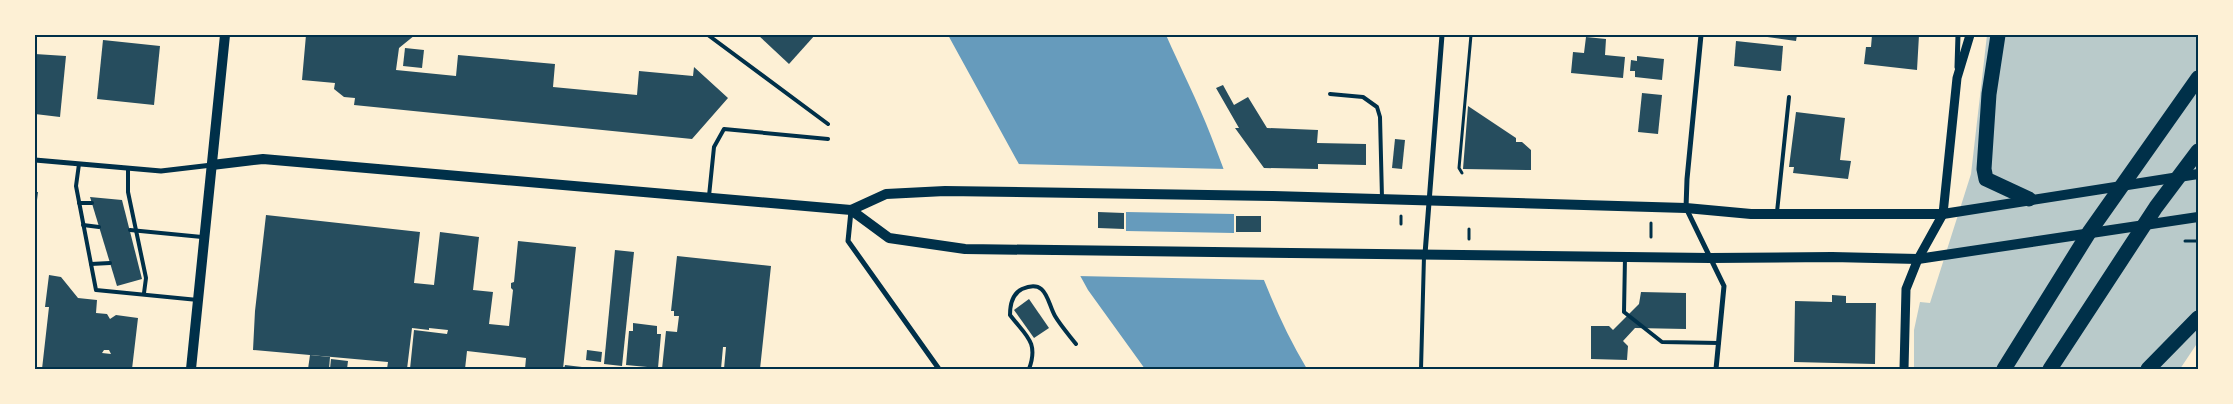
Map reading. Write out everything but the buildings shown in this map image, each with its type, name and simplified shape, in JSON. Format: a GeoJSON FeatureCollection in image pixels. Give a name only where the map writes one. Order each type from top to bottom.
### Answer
{"type":"FeatureCollection","features":[{"type":"Feature","properties":{"kind":"highway"},"geometry":{"type":"LineString","coordinates":[[1998,35],[1989,94],[1984,169],[1986,179],[2028,199]]}},
{"type":"Feature","properties":{"kind":"highway"},"geometry":{"type":"LineString","coordinates":[[2004,369],[2090,231],[2198,78]]}},
{"type":"Feature","properties":{"kind":"highway"},"geometry":{"type":"LineString","coordinates":[[2050,369],[2156,207],[2198,151]]}},
{"type":"Feature","properties":{"kind":"highway"},"geometry":{"type":"LineString","coordinates":[[2148,369],[2198,318]]}},
{"type":"Feature","properties":{"kind":"main road"},"geometry":{"type":"LineString","coordinates":[[191,369],[225,35]]}},
{"type":"Feature","properties":{"kind":"main road"},"geometry":{"type":"LineString","coordinates":[[212,165],[263,159],[851,210],[886,194],[945,191],[1273,196],[1686,208],[1751,214],[1943,214],[2028,199],[2198,174]]}},
{"type":"Feature","properties":{"kind":"main road"},"geometry":{"type":"LineString","coordinates":[[851,210],[889,238],[965,249],[1710,258],[1832,257],[1918,259],[2198,217]]}},
{"type":"Feature","properties":{"kind":"street"},"geometry":{"type":"LineString","coordinates":[[1424,254],[1442,35]]}},
{"type":"Feature","properties":{"kind":"street"},"geometry":{"type":"LineString","coordinates":[[1701,35],[1687,179],[1686,208],[1724,286],[1716,369]]}},
{"type":"Feature","properties":{"kind":"street"},"geometry":{"type":"LineString","coordinates":[[1904,369],[1906,289],[1918,259],[1943,214],[1957,78],[1958,35]]}},
{"type":"Feature","properties":{"kind":"street"},"geometry":{"type":"LineString","coordinates":[[1957,78],[1970,35]]}},
{"type":"Feature","properties":{"kind":"street"},"geometry":{"type":"LineString","coordinates":[[35,160],[161,171],[212,165]]}},
{"type":"Feature","properties":{"kind":"street"},"geometry":{"type":"LineString","coordinates":[[851,210],[848,241],[939,369]]}},
{"type":"Feature","properties":{"kind":"lane"},"geometry":{"type":"LineString","coordinates":[[708,35],[828,124]]}},
{"type":"Feature","properties":{"kind":"lane"},"geometry":{"type":"LineString","coordinates":[[1330,94],[1363,97],[1378,107],[1380,117],[1382,200]]}},
{"type":"Feature","properties":{"kind":"lane"},"geometry":{"type":"LineString","coordinates":[[1777,214],[1789,97]]}},
{"type":"Feature","properties":{"kind":"lane"},"geometry":{"type":"LineString","coordinates":[[709,198],[714,147],[724,128],[828,139]]}},
{"type":"Feature","properties":{"kind":"lane"},"geometry":{"type":"LineString","coordinates":[[78,164],[76,186],[96,290],[144,293],[198,300]]}},
{"type":"Feature","properties":{"kind":"lane"},"geometry":{"type":"LineString","coordinates":[[128,168],[131,204],[140,261],[146,278],[144,293]]}},
{"type":"Feature","properties":{"kind":"lane"},"geometry":{"type":"LineString","coordinates":[[79,203],[92,203]]}},
{"type":"Feature","properties":{"kind":"lane"},"geometry":{"type":"LineString","coordinates":[[124,205],[131,204]]}},
{"type":"Feature","properties":{"kind":"lane"},"geometry":{"type":"LineString","coordinates":[[83,225],[99,227]]}},
{"type":"Feature","properties":{"kind":"lane"},"geometry":{"type":"LineString","coordinates":[[130,230],[205,237]]}},
{"type":"Feature","properties":{"kind":"lane"},"geometry":{"type":"LineString","coordinates":[[1421,369],[1424,254]]}},
{"type":"Feature","properties":{"kind":"lane"},"geometry":{"type":"LineString","coordinates":[[1625,257],[1624,312],[1662,342],[1719,344]]}},
{"type":"Feature","properties":{"kind":"lane"},"geometry":{"type":"LineString","coordinates":[[91,264],[110,263]]}},
{"type":"Feature","properties":{"kind":"lane"},"geometry":{"type":"LineString","coordinates":[[1029,369],[1034,356],[1033,346],[1010,315],[1013,297],[1019,291],[1034,287],[1043,290],[1049,298],[1054,314],[1076,344]]}},
{"type":"Feature","properties":{"kind":"path"},"geometry":{"type":"LineString","coordinates":[[1462,173],[1459,168],[1471,35]]}},
{"type":"Feature","properties":{"kind":"path"},"geometry":{"type":"LineString","coordinates":[[1401,216],[1401,224]]}},
{"type":"Feature","properties":{"kind":"path"},"geometry":{"type":"LineString","coordinates":[[1651,237],[1652,222]]}},
{"type":"Feature","properties":{"kind":"path"},"geometry":{"type":"LineString","coordinates":[[1469,229],[1470,239]]}},
{"type":"Feature","properties":{"kind":"path"},"geometry":{"type":"LineString","coordinates":[[2185,241],[2198,241]]}},
{"type":"Feature","properties":{"kind":"shaded area"},"geometry":{"type":"Polygon","coordinates":[[[1987,35],[2198,35],[2198,342],[2180,369],[1914,369],[1914,330],[1920,302],[1930,303],[1971,174],[1987,35]]]}},
{"type":"Feature","properties":{"kind":"water"},"geometry":{"type":"Polygon","coordinates":[[[948,35],[1166,35],[1206,123],[1265,284],[1307,369],[1145,369],[1088,290],[948,35]]]}},
{"type":"Feature","properties":{"kind":"pier"},"geometry":{"type":"Polygon","coordinates":[[[1016,164],[1226,169],[1267,280],[1077,276],[1016,164]],[[1126,212],[1126,231],[1234,233],[1234,214],[1126,212]]]}}]}
